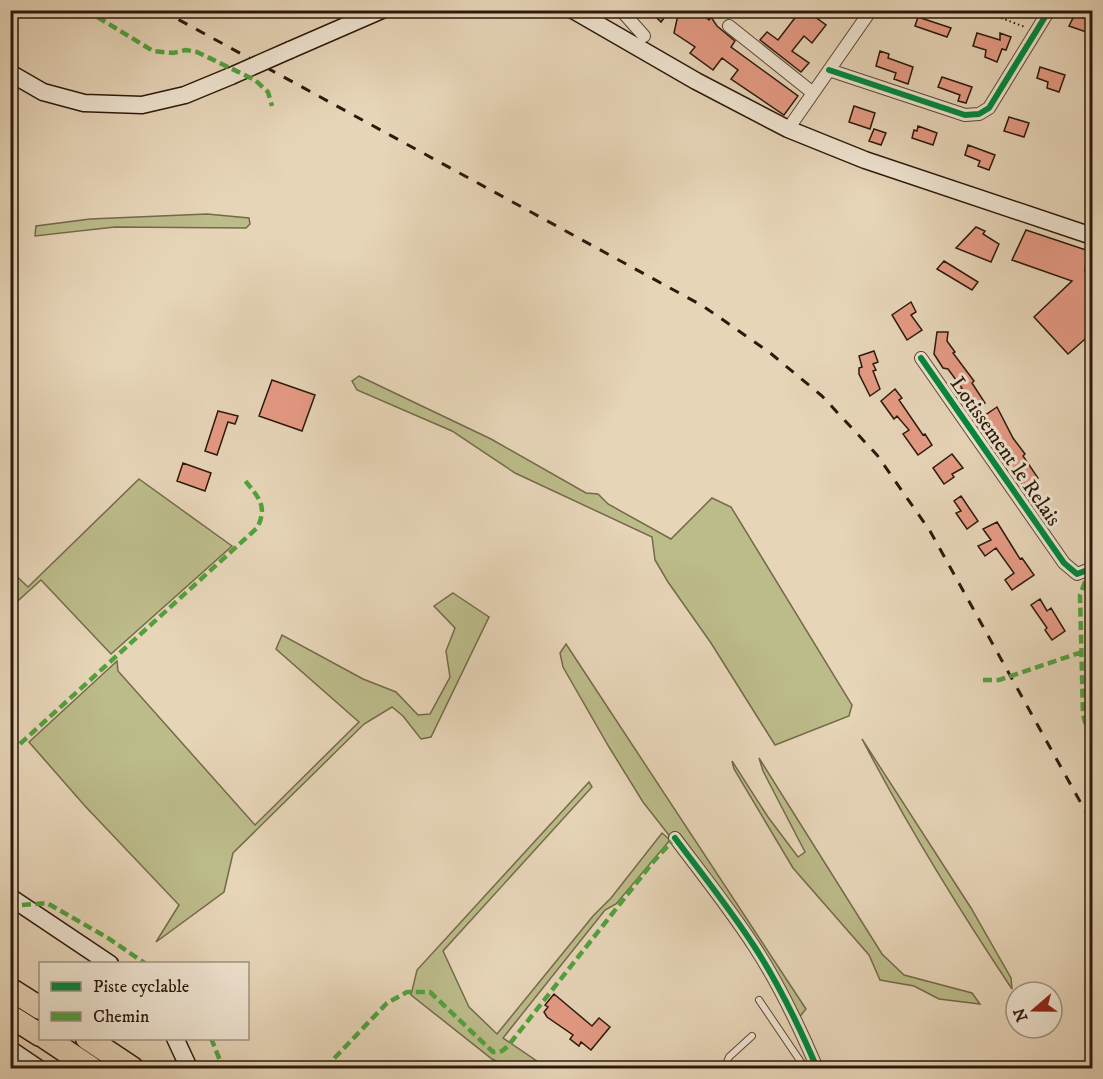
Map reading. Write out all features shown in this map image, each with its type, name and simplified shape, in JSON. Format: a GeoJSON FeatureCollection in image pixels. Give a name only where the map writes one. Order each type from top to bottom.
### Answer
{"type":"FeatureCollection","features":[{"type":"Feature","properties":{"kind":"highway"},"geometry":{"type":"LineString","coordinates":[[10,989],[39,1007]]}},
{"type":"Feature","properties":{"kind":"highway"},"geometry":{"type":"LineString","coordinates":[[10,1016],[39,1034]]}},
{"type":"Feature","properties":{"kind":"highway"},"geometry":{"type":"LineString","coordinates":[[49,1040],[91,1068]]}},
{"type":"Feature","properties":{"kind":"highway"},"geometry":{"type":"LineString","coordinates":[[90,1040],[132,1068]]}},
{"type":"Feature","properties":{"kind":"main road"},"geometry":{"type":"LineString","coordinates":[[10,73],[43,92],[84,103],[142,105],[185,94],[231,76],[382,10]]}},
{"type":"Feature","properties":{"kind":"main road"},"geometry":{"type":"LineString","coordinates":[[579,12],[677,70],[788,129],[865,160],[1092,236]]}},
{"type":"Feature","properties":{"kind":"main road"},"geometry":{"type":"LineString","coordinates":[[10,897],[108,962]]}},
{"type":"Feature","properties":{"kind":"main road"},"geometry":{"type":"LineString","coordinates":[[67,935],[102,962]]}},
{"type":"Feature","properties":{"kind":"main road"},"geometry":{"type":"LineString","coordinates":[[176,1040],[189,1068]]}},
{"type":"Feature","properties":{"kind":"main road"},"geometry":{"type":"LineString","coordinates":[[185,1040],[198,1068]]}},
{"type":"Feature","properties":{"kind":"main road"},"geometry":{"type":"LineString","coordinates":[[10,1049],[38,1068]]}},
{"type":"Feature","properties":{"kind":"street"},"geometry":{"type":"LineString","coordinates":[[621,10],[644,36]]}},
{"type":"Feature","properties":{"kind":"street"},"geometry":{"type":"LineString","coordinates":[[788,129],[871,10]]}},
{"type":"Feature","properties":{"kind":"street"},"geometry":{"type":"LineString","coordinates":[[829,70],[965,115],[979,114],[989,108],[1048,12]]}},
{"type":"Feature","properties":{"kind":"street"},"geometry":{"type":"LineString","coordinates":[[729,26],[813,93]]}},
{"type":"Feature","properties":{"kind":"street","name":"Lotissement le Relais"},"geometry":{"type":"LineString","coordinates":[[921,358],[1064,563],[1077,574],[1090,569],[1092,565]]}},
{"type":"Feature","properties":{"kind":"street"},"geometry":{"type":"LineString","coordinates":[[675,838],[754,946],[783,994],[817,1068]]}},
{"type":"Feature","properties":{"kind":"lane"},"geometry":{"type":"LineString","coordinates":[[759,999],[805,1068]]}},
{"type":"Feature","properties":{"kind":"lane"},"geometry":{"type":"LineString","coordinates":[[728,1068],[729,1057],[752,1036]]}},
{"type":"Feature","properties":{"kind":"path"},"geometry":{"type":"LineString","coordinates":[[980,10],[1036,31]]}},
{"type":"Feature","properties":{"kind":"shaded area"},"geometry":{"type":"Polygon","coordinates":[[[207,214],[249,218],[250,224],[246,228],[115,227],[35,236],[36,226],[90,219],[207,214]]]}},
{"type":"Feature","properties":{"kind":"shaded area"},"geometry":{"type":"Polygon","coordinates":[[[359,376],[491,439],[586,493],[598,494],[608,504],[671,539],[712,498],[731,507],[852,705],[849,716],[775,745],[711,643],[668,582],[655,560],[652,537],[515,473],[452,431],[357,390],[352,381],[359,376]]]}},
{"type":"Feature","properties":{"kind":"shaded area"},"geometry":{"type":"Polygon","coordinates":[[[139,479],[232,546],[111,654],[41,580],[11,607],[11,571],[28,587],[139,479]]]}},
{"type":"Feature","properties":{"kind":"shaded area"},"geometry":{"type":"Polygon","coordinates":[[[453,593],[489,617],[431,737],[421,739],[403,716],[392,707],[364,724],[233,853],[224,892],[156,942],[179,905],[85,806],[29,742],[117,661],[118,671],[255,825],[359,722],[276,649],[282,635],[363,679],[396,692],[418,715],[430,714],[450,677],[446,651],[455,628],[434,606],[453,593]]]}},
{"type":"Feature","properties":{"kind":"shaded area"},"geometry":{"type":"Polygon","coordinates":[[[566,644],[806,1009],[797,1020],[769,963],[643,802],[609,747],[563,667],[560,653],[566,644]]]}},
{"type":"Feature","properties":{"kind":"shaded area"},"geometry":{"type":"Polygon","coordinates":[[[862,739],[971,908],[1011,980],[1006,980],[972,928],[897,803],[862,739]]]}},
{"type":"Feature","properties":{"kind":"shaded area"},"geometry":{"type":"Polygon","coordinates":[[[759,758],[882,954],[904,975],[972,993],[980,1004],[939,999],[914,986],[880,980],[869,955],[793,868],[734,769],[732,761],[768,817],[798,857],[805,852],[763,771],[759,758]]]}},
{"type":"Feature","properties":{"kind":"shaded area"},"geometry":{"type":"Polygon","coordinates":[[[589,782],[592,787],[443,951],[469,1007],[497,1034],[593,916],[611,898],[662,833],[670,840],[616,904],[605,910],[503,1038],[547,1068],[510,1068],[492,1059],[411,995],[417,970],[589,782]]]}},
{"type":"Feature","properties":{"kind":"building"},"geometry":{"type":"Polygon","coordinates":[[[649,10],[670,10],[661,22],[649,10]]]}},
{"type":"Feature","properties":{"kind":"building"},"geometry":{"type":"Polygon","coordinates":[[[679,10],[696,10],[709,20],[711,17],[717,26],[735,41],[731,47],[798,96],[784,115],[731,79],[738,70],[722,58],[713,70],[690,53],[695,47],[674,33],[679,10]]]}},
{"type":"Feature","properties":{"kind":"building"},"geometry":{"type":"Polygon","coordinates":[[[801,10],[826,25],[812,43],[804,36],[792,51],[809,63],[801,72],[760,40],[767,32],[778,40],[801,10]]]}},
{"type":"Feature","properties":{"kind":"building"},"geometry":{"type":"Polygon","coordinates":[[[1085,13],[1092,16],[1092,34],[1069,26],[1075,14],[1083,18],[1085,13]]]}},
{"type":"Feature","properties":{"kind":"building"},"geometry":{"type":"Polygon","coordinates":[[[918,17],[951,28],[947,37],[915,26],[918,17]]]}},
{"type":"Feature","properties":{"kind":"building"},"geometry":{"type":"Polygon","coordinates":[[[977,33],[1000,40],[1000,33],[1011,37],[1006,50],[1002,49],[997,62],[985,57],[986,50],[973,46],[977,33]]]}},
{"type":"Feature","properties":{"kind":"building"},"geometry":{"type":"Polygon","coordinates":[[[880,51],[889,54],[888,58],[913,67],[908,84],[894,79],[896,73],[876,66],[880,51]]]}},
{"type":"Feature","properties":{"kind":"building"},"geometry":{"type":"Polygon","coordinates":[[[1040,67],[1065,75],[1059,92],[1047,88],[1048,82],[1037,78],[1040,67]]]}},
{"type":"Feature","properties":{"kind":"building"},"geometry":{"type":"Polygon","coordinates":[[[942,77],[972,87],[966,103],[958,101],[960,95],[938,87],[942,77]]]}},
{"type":"Feature","properties":{"kind":"building"},"geometry":{"type":"Polygon","coordinates":[[[854,106],[875,113],[870,129],[849,122],[854,106]]]}},
{"type":"Feature","properties":{"kind":"building"},"geometry":{"type":"Polygon","coordinates":[[[1009,117],[1029,123],[1024,137],[1004,131],[1009,117]]]}},
{"type":"Feature","properties":{"kind":"building"},"geometry":{"type":"Polygon","coordinates":[[[918,126],[937,133],[933,145],[912,138],[918,126]]]}},
{"type":"Feature","properties":{"kind":"building"},"geometry":{"type":"Polygon","coordinates":[[[874,129],[886,133],[881,145],[869,141],[874,129]]]}},
{"type":"Feature","properties":{"kind":"building"},"geometry":{"type":"Polygon","coordinates":[[[968,145],[995,155],[989,170],[978,166],[980,161],[965,155],[968,145]]]}},
{"type":"Feature","properties":{"kind":"building"},"geometry":{"type":"Polygon","coordinates":[[[976,227],[985,231],[983,234],[999,244],[991,262],[956,248],[976,227]]]}},
{"type":"Feature","properties":{"kind":"building"},"geometry":{"type":"Polygon","coordinates":[[[1026,230],[1089,251],[1085,270],[1091,277],[1087,281],[1092,287],[1092,333],[1068,354],[1034,317],[1072,281],[1012,260],[1026,230]]]}},
{"type":"Feature","properties":{"kind":"building"},"geometry":{"type":"Polygon","coordinates":[[[944,261],[978,282],[972,290],[937,269],[944,261]]]}},
{"type":"Feature","properties":{"kind":"building"},"geometry":{"type":"Polygon","coordinates":[[[911,302],[916,312],[911,315],[922,330],[907,340],[892,315],[911,302]]]}},
{"type":"Feature","properties":{"kind":"building"},"geometry":{"type":"Polygon","coordinates":[[[937,332],[948,332],[947,341],[955,352],[953,353],[974,381],[972,383],[985,403],[974,410],[958,391],[962,388],[948,369],[943,368],[934,354],[937,332]]]}},
{"type":"Feature","properties":{"kind":"building"},"geometry":{"type":"Polygon","coordinates":[[[874,351],[878,362],[873,364],[876,370],[873,371],[880,389],[870,396],[859,374],[859,368],[862,367],[859,356],[874,351]]]}},
{"type":"Feature","properties":{"kind":"building"},"geometry":{"type":"Polygon","coordinates":[[[272,380],[315,395],[302,431],[259,416],[272,380]]]}},
{"type":"Feature","properties":{"kind":"building"},"geometry":{"type":"Polygon","coordinates":[[[895,389],[902,398],[899,400],[932,445],[918,455],[903,434],[909,430],[897,416],[894,419],[881,401],[895,389]]]}},
{"type":"Feature","properties":{"kind":"building"},"geometry":{"type":"Polygon","coordinates":[[[997,407],[1013,438],[1025,454],[1023,456],[1038,478],[1025,488],[1003,452],[1007,448],[996,432],[993,434],[990,430],[987,432],[982,425],[987,420],[984,416],[997,407]]]}},
{"type":"Feature","properties":{"kind":"building"},"geometry":{"type":"Polygon","coordinates":[[[218,411],[238,416],[235,424],[228,422],[217,455],[205,451],[218,411]]]}},
{"type":"Feature","properties":{"kind":"building"},"geometry":{"type":"Polygon","coordinates":[[[952,454],[963,468],[952,474],[954,477],[944,484],[933,468],[952,454]]]}},
{"type":"Feature","properties":{"kind":"building"},"geometry":{"type":"Polygon","coordinates":[[[183,463],[211,473],[205,491],[177,481],[183,463]]]}},
{"type":"Feature","properties":{"kind":"building"},"geometry":{"type":"Polygon","coordinates":[[[961,496],[978,521],[967,529],[956,513],[961,511],[954,501],[961,496]]]}},
{"type":"Feature","properties":{"kind":"building"},"geometry":{"type":"Polygon","coordinates":[[[997,522],[1020,559],[1022,558],[1034,575],[1012,590],[1005,580],[1014,573],[996,548],[985,556],[978,546],[991,540],[983,529],[997,522]]]}},
{"type":"Feature","properties":{"kind":"building"},"geometry":{"type":"Polygon","coordinates":[[[1040,599],[1047,611],[1051,608],[1065,631],[1052,640],[1045,630],[1047,628],[1031,605],[1040,599]]]}},
{"type":"Feature","properties":{"kind":"building"},"geometry":{"type":"Polygon","coordinates":[[[554,994],[592,1026],[599,1018],[610,1027],[591,1050],[581,1042],[579,1046],[570,1039],[573,1035],[547,1017],[544,1012],[548,1007],[545,1005],[554,994]]]}},
{"type":"Feature","properties":{"kind":"railway"},"geometry":{"type":"LineString","coordinates":[[161,10],[703,306],[769,352],[822,396],[877,455],[930,531],[1092,823]]}},
{"type":"Feature","properties":{"kind":"marked path"},"geometry":{"type":"LineString","coordinates":[[86,10],[153,51],[197,52],[255,80],[268,92],[272,106]]}},
{"type":"Feature","properties":{"kind":"marked path"},"geometry":{"type":"LineString","coordinates":[[10,753],[257,528],[262,507],[257,496],[243,478]]}},
{"type":"Feature","properties":{"kind":"marked path"},"geometry":{"type":"LineString","coordinates":[[1090,569],[1080,595],[1083,715],[1092,745]]}},
{"type":"Feature","properties":{"kind":"marked path"},"geometry":{"type":"LineString","coordinates":[[983,680],[999,680],[1082,652]]}},
{"type":"Feature","properties":{"kind":"marked path"},"geometry":{"type":"LineString","coordinates":[[325,1068],[387,1003],[407,992],[430,992],[493,1052],[502,1051],[653,862],[675,838]]}},
{"type":"Feature","properties":{"kind":"marked path"},"geometry":{"type":"LineString","coordinates":[[22,905],[47,903],[108,938],[143,962]]}},
{"type":"Feature","properties":{"kind":"marked path"},"geometry":{"type":"LineString","coordinates":[[212,1040],[223,1068]]}},
{"type":"Feature","properties":{"kind":"cycle path"},"geometry":{"type":"LineString","coordinates":[[829,70],[965,115],[979,114],[989,108],[1048,12]]}},
{"type":"Feature","properties":{"kind":"cycle path"},"geometry":{"type":"LineString","coordinates":[[921,358],[1064,563],[1077,574],[1090,569],[1092,565]]}},
{"type":"Feature","properties":{"kind":"cycle path"},"geometry":{"type":"LineString","coordinates":[[675,838],[763,960],[788,1005],[817,1068]]}}]}
